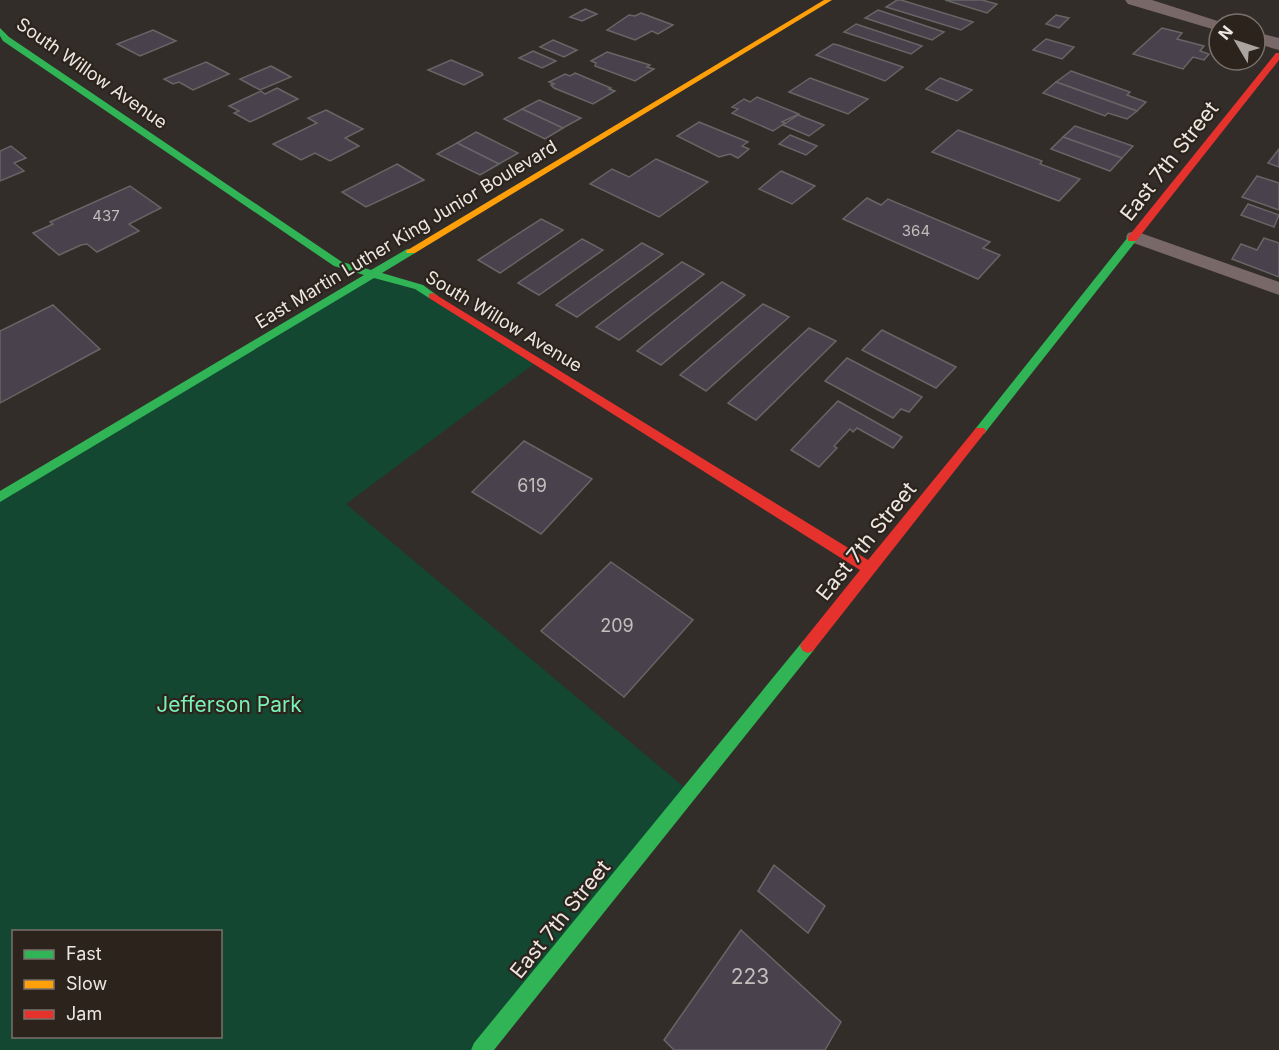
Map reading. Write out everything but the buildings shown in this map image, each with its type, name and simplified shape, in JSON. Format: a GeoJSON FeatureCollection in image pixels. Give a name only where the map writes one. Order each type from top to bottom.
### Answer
{"type":"FeatureCollection","features":[{"type":"Feature","properties":{"kind":"street","name":"East Martin Luther King Junior Boulevard"},"geometry":{"type":"LineString","coordinates":[[0,497],[829,0]]}},
{"type":"Feature","properties":{"kind":"street"},"geometry":{"type":"LineString","coordinates":[[1134,0],[1207,22]]}},
{"type":"Feature","properties":{"kind":"street","name":"South Willow Avenue"},"geometry":{"type":"LineString","coordinates":[[0,30],[6,39],[338,264],[419,287],[870,569]]}},
{"type":"Feature","properties":{"kind":"street","name":"East 7th Street"},"geometry":{"type":"LineString","coordinates":[[489,1047],[1279,56]]}},
{"type":"Feature","properties":{"kind":"lane"},"geometry":{"type":"LineString","coordinates":[[1135,237],[1279,289]]}},
{"type":"Feature","properties":{"kind":"green space","name":"Jefferson Park"},"geometry":{"type":"Polygon","coordinates":[[[374,274],[419,287],[538,361],[346,504],[690,792],[481,1050],[0,1050],[0,497],[374,274]]]}},
{"type":"Feature","properties":{"kind":"traffic: fast"},"geometry":{"type":"LineString","coordinates":[[0,30],[6,39],[338,264],[419,287],[433,296]]}},
{"type":"Feature","properties":{"kind":"traffic: fast"},"geometry":{"type":"LineString","coordinates":[[980,431],[1132,239]]}},
{"type":"Feature","properties":{"kind":"traffic: fast"},"geometry":{"type":"LineString","coordinates":[[0,497],[411,251]]}},
{"type":"Feature","properties":{"kind":"traffic: fast"},"geometry":{"type":"LineString","coordinates":[[481,1050],[808,646]]}},
{"type":"Feature","properties":{"kind":"traffic: slow"},"geometry":{"type":"LineString","coordinates":[[411,251],[829,0]]}},
{"type":"Feature","properties":{"kind":"traffic: jam"},"geometry":{"type":"LineString","coordinates":[[1132,239],[1279,55]]}},
{"type":"Feature","properties":{"kind":"traffic: jam"},"geometry":{"type":"LineString","coordinates":[[433,296],[870,569]]}},
{"type":"Feature","properties":{"kind":"traffic: jam"},"geometry":{"type":"LineString","coordinates":[[808,646],[980,431]]}}]}
